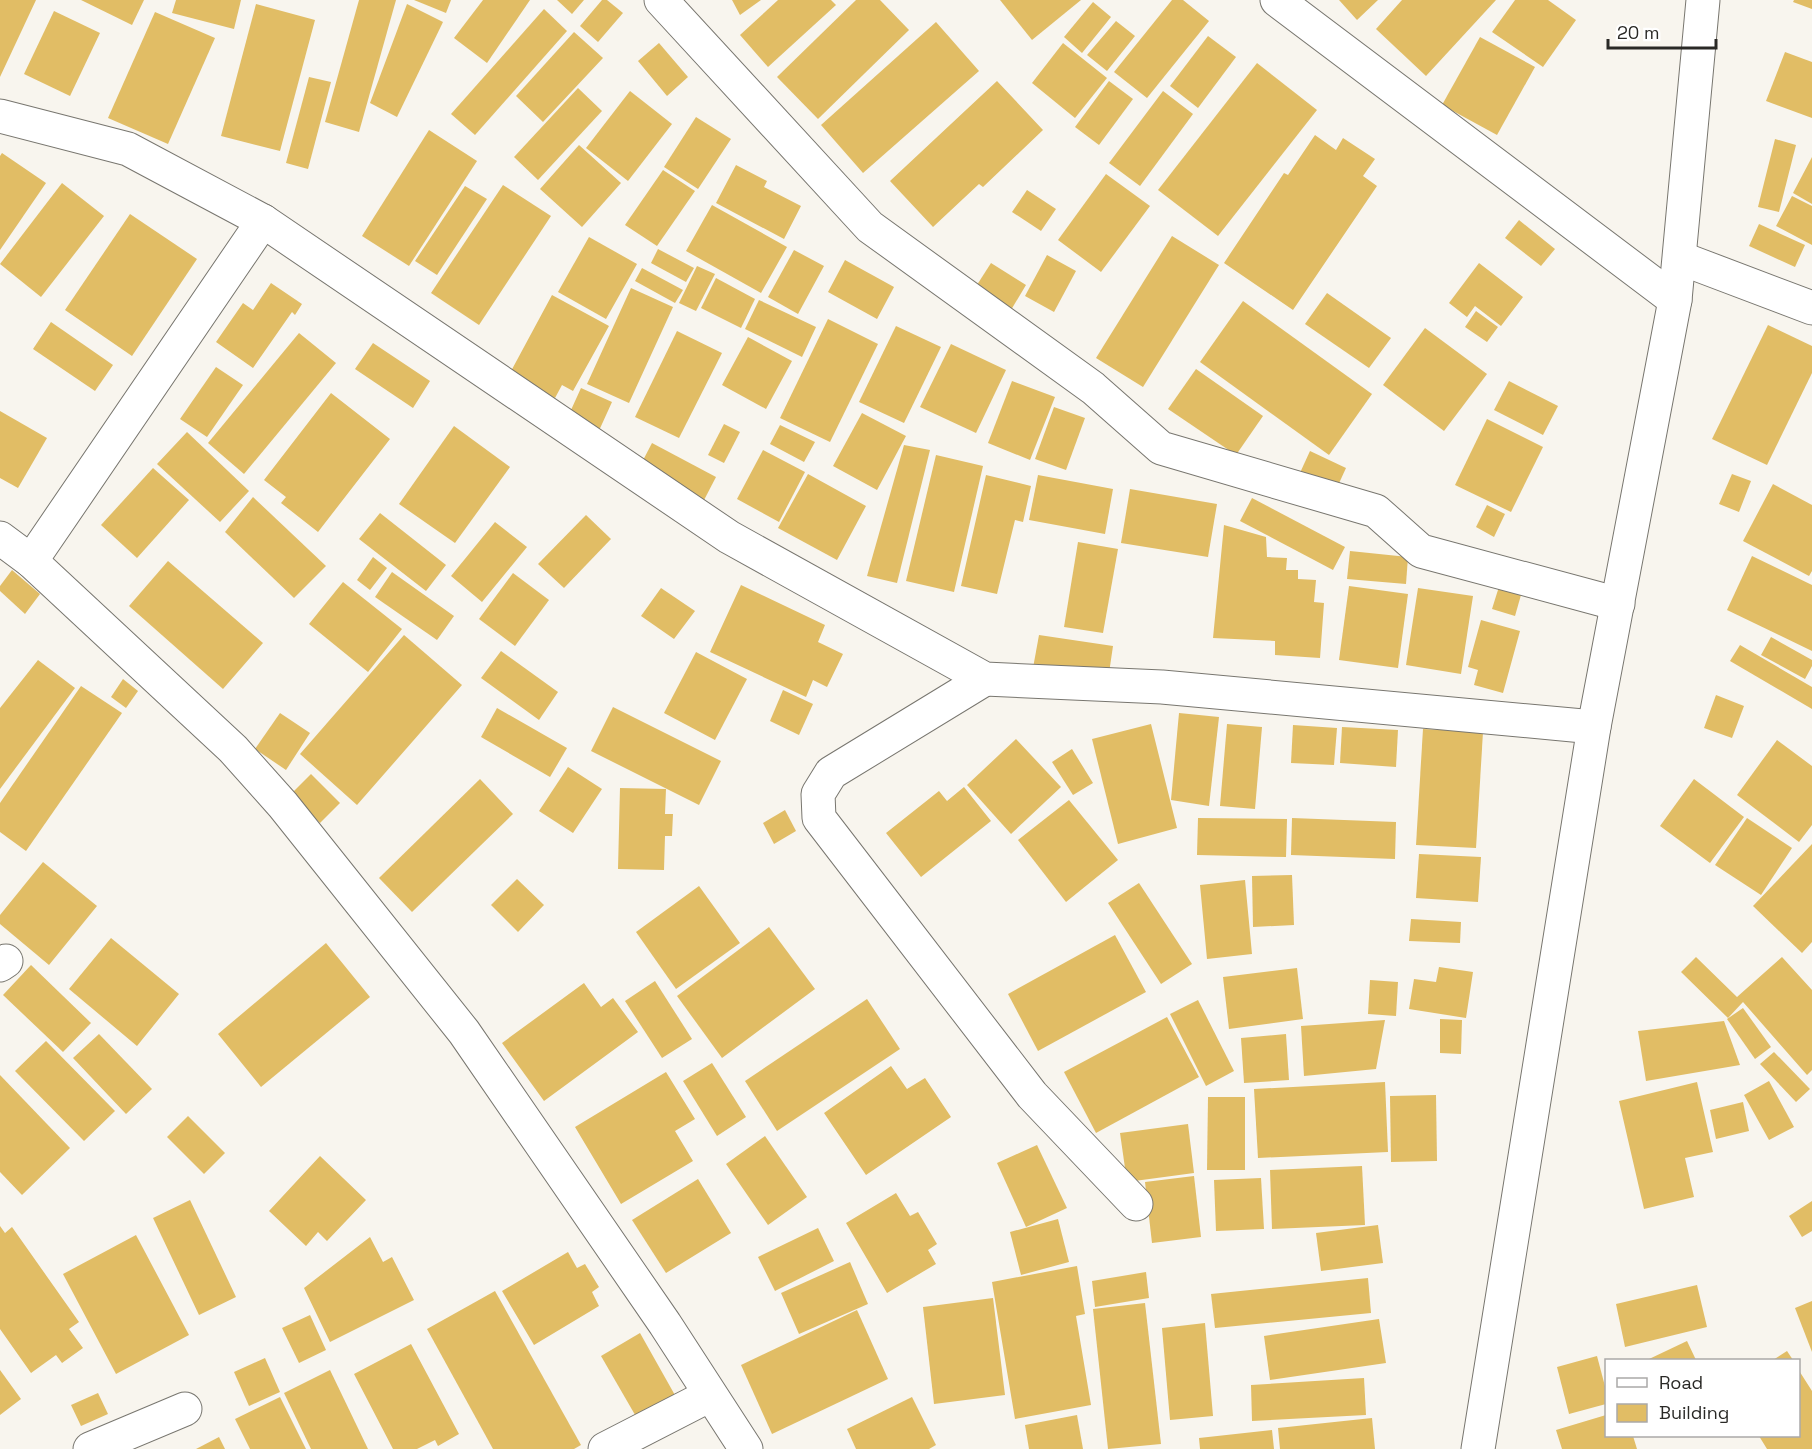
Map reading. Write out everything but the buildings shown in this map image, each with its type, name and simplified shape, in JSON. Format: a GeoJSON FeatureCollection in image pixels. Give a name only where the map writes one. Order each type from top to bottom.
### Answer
{"type":"FeatureCollection","features":[{"type":"Feature","properties":{"kind":"street"},"geometry":{"type":"LineString","coordinates":[[661,0],[870,227],[1094,388],[1161,448],[1376,512],[1421,550],[1618,604]]}},
{"type":"Feature","properties":{"kind":"street"},"geometry":{"type":"LineString","coordinates":[[1277,0],[1675,300]]}},
{"type":"Feature","properties":{"kind":"street"},"geometry":{"type":"LineString","coordinates":[[1478,1449],[1594,727],[1675,300],[1703,0]]}},
{"type":"Feature","properties":{"kind":"street"},"geometry":{"type":"LineString","coordinates":[[0,116],[128,149],[263,221],[729,537],[985,679],[1162,687],[1594,727]]}},
{"type":"Feature","properties":{"kind":"street"},"geometry":{"type":"LineString","coordinates":[[31,561],[263,221]]}},
{"type":"Feature","properties":{"kind":"street"},"geometry":{"type":"LineString","coordinates":[[1680,258],[1812,308]]}},
{"type":"Feature","properties":{"kind":"street"},"geometry":{"type":"LineString","coordinates":[[0,538],[31,561],[233,748],[283,805],[464,1032],[665,1324],[746,1449]]}},
{"type":"Feature","properties":{"kind":"street"},"geometry":{"type":"LineString","coordinates":[[985,679],[831,773],[818,795],[819,818],[1032,1095],[1136,1204]]}},
{"type":"Feature","properties":{"kind":"street"},"geometry":{"type":"LineString","coordinates":[[605,1449],[710,1395]]}},
{"type":"Feature","properties":{"kind":"street"},"geometry":{"type":"LineString","coordinates":[[90,1449],[185,1409]]}}]}
